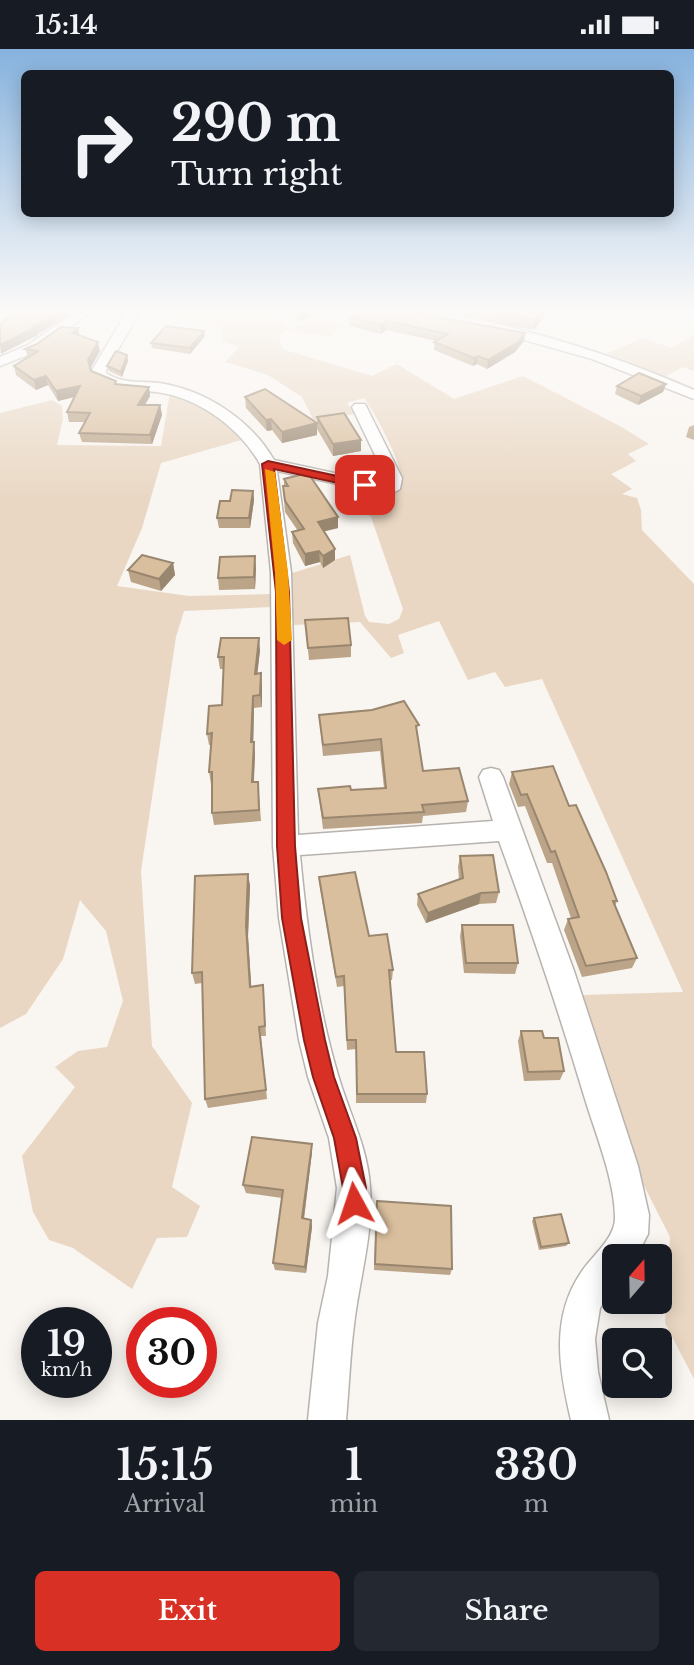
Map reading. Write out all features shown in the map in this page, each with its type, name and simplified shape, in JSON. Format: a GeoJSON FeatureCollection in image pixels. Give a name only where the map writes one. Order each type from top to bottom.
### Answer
{"type":"FeatureCollection","features":[{"type":"Feature","properties":{"kind":"street"},"geometry":{"type":"LineString","coordinates":[[99,373],[103,380],[126,386],[161,388],[197,399],[244,431],[260,448],[268,464],[284,620],[286,846],[292,918],[314,1040],[323,1077],[345,1138],[354,1188],[346,1276],[336,1323],[327,1420]]}},
{"type":"Feature","properties":{"kind":"street"},"geometry":{"type":"LineString","coordinates":[[644,373],[694,395]]}},
{"type":"Feature","properties":{"kind":"street"},"geometry":{"type":"LineString","coordinates":[[268,464],[389,491],[394,485],[394,478],[360,407]]}},
{"type":"Feature","properties":{"kind":"street"},"geometry":{"type":"LineString","coordinates":[[491,777],[560,971],[622,1166],[632,1216],[631,1234],[624,1244]]}},
{"type":"Feature","properties":{"kind":"street"},"geometry":{"type":"LineString","coordinates":[[286,846],[508,830]]}},
{"type":"Feature","properties":{"kind":"street"},"geometry":{"type":"LineString","coordinates":[[590,1420],[580,1379],[579,1322],[587,1294],[602,1273]]}},
{"type":"Feature","properties":{"kind":"shaded area"},"geometry":{"type":"Polygon","coordinates":[[[261,373],[362,373],[372,376],[378,373],[412,373],[454,399],[523,376],[649,444],[628,454],[636,461],[611,474],[632,489],[622,494],[637,498],[642,530],[694,584],[694,1379],[672,1337],[672,1328],[668,1328],[665,1323],[666,1314],[672,1314],[670,1237],[633,1164],[583,995],[683,992],[542,679],[505,687],[495,672],[468,680],[439,621],[398,635],[404,653],[391,658],[360,622],[293,625],[289,574],[350,555],[365,616],[369,622],[389,624],[399,619],[403,609],[371,517],[329,481],[391,496],[399,486],[401,478],[392,450],[364,398],[347,403],[355,414],[314,421],[302,397],[261,373]]]}},
{"type":"Feature","properties":{"kind":"shaded area"},"geometry":{"type":"Polygon","coordinates":[[[655,373],[672,373],[665,377],[655,373]]]}},
{"type":"Feature","properties":{"kind":"shaded area"},"geometry":{"type":"Polygon","coordinates":[[[170,392],[210,411],[245,439],[161,463],[142,528],[117,586],[189,596],[272,594],[272,607],[184,611],[176,637],[141,871],[152,1046],[192,1103],[172,1187],[200,1206],[187,1237],[157,1238],[132,1289],[73,1248],[49,1240],[33,1212],[22,1156],[75,1087],[55,1067],[78,1051],[107,1047],[123,1001],[106,931],[80,900],[63,959],[26,1014],[0,1028],[0,413],[52,400],[62,406],[63,419],[57,445],[161,446],[170,392]]]}},
{"type":"Feature","properties":{"kind":"building"},"geometry":{"type":"Polygon","coordinates":[[[24,373],[96,373],[116,381],[115,384],[149,387],[138,405],[160,405],[150,435],[79,433],[90,413],[67,412],[80,386],[56,391],[46,376],[34,380],[24,373]]]}},
{"type":"Feature","properties":{"kind":"building"},"geometry":{"type":"Polygon","coordinates":[[[639,373],[666,384],[641,396],[617,386],[639,373]]]}},
{"type":"Feature","properties":{"kind":"building"},"geometry":{"type":"Polygon","coordinates":[[[265,389],[317,423],[282,432],[271,419],[266,420],[245,397],[265,389]]]}},
{"type":"Feature","properties":{"kind":"building"},"geometry":{"type":"Polygon","coordinates":[[[344,413],[361,440],[333,444],[317,417],[344,413]]]}},
{"type":"Feature","properties":{"kind":"building"},"geometry":{"type":"Polygon","coordinates":[[[308,473],[338,517],[318,522],[335,549],[323,556],[319,551],[305,554],[292,532],[304,529],[285,501],[283,486],[288,486],[284,479],[308,473]]]}},
{"type":"Feature","properties":{"kind":"building"},"geometry":{"type":"Polygon","coordinates":[[[232,490],[253,491],[249,518],[217,518],[220,501],[230,501],[232,490]]]}},
{"type":"Feature","properties":{"kind":"building"},"geometry":{"type":"Polygon","coordinates":[[[142,555],[173,563],[159,579],[128,570],[142,555]]]}},
{"type":"Feature","properties":{"kind":"building"},"geometry":{"type":"Polygon","coordinates":[[[255,556],[254,577],[218,578],[220,557],[255,556]]]}},
{"type":"Feature","properties":{"kind":"building"},"geometry":{"type":"Polygon","coordinates":[[[348,618],[351,645],[308,648],[305,620],[348,618]]]}},
{"type":"Feature","properties":{"kind":"building"},"geometry":{"type":"Polygon","coordinates":[[[221,638],[259,638],[255,674],[261,673],[260,695],[253,696],[251,742],[254,742],[252,782],[258,782],[259,810],[212,813],[212,772],[209,772],[212,733],[207,734],[209,706],[222,705],[224,657],[218,657],[221,638]]]}},
{"type":"Feature","properties":{"kind":"building"},"geometry":{"type":"Polygon","coordinates":[[[404,701],[419,725],[416,726],[423,771],[459,768],[468,801],[422,805],[424,812],[323,818],[318,789],[350,786],[351,790],[386,788],[381,739],[323,745],[319,715],[372,710],[404,701]]]}},
{"type":"Feature","properties":{"kind":"building"},"geometry":{"type":"Polygon","coordinates":[[[553,766],[569,806],[576,805],[606,872],[617,901],[613,901],[637,958],[586,966],[568,919],[579,917],[555,851],[551,852],[527,794],[521,795],[512,772],[553,766]]]}},
{"type":"Feature","properties":{"kind":"building"},"geometry":{"type":"Polygon","coordinates":[[[493,855],[499,892],[481,893],[428,913],[418,894],[463,878],[460,856],[493,855]]]}},
{"type":"Feature","properties":{"kind":"building"},"geometry":{"type":"Polygon","coordinates":[[[355,872],[369,936],[387,934],[393,970],[389,970],[396,1052],[424,1052],[427,1094],[357,1094],[356,1040],[347,1040],[344,976],[336,977],[319,877],[355,872]]]}},
{"type":"Feature","properties":{"kind":"building"},"geometry":{"type":"Polygon","coordinates":[[[248,874],[246,926],[250,987],[263,985],[265,1026],[259,1027],[266,1090],[205,1099],[202,972],[192,973],[195,876],[248,874]]]}},
{"type":"Feature","properties":{"kind":"building"},"geometry":{"type":"Polygon","coordinates":[[[462,925],[513,925],[518,963],[466,963],[462,925]]]}},
{"type":"Feature","properties":{"kind":"building"},"geometry":{"type":"Polygon","coordinates":[[[521,1031],[542,1031],[544,1038],[558,1038],[564,1071],[528,1072],[521,1031]]]}},
{"type":"Feature","properties":{"kind":"building"},"geometry":{"type":"Polygon","coordinates":[[[252,1137],[312,1144],[302,1218],[311,1220],[305,1267],[273,1263],[283,1190],[243,1185],[252,1137]]]}},
{"type":"Feature","properties":{"kind":"building"},"geometry":{"type":"Polygon","coordinates":[[[377,1201],[451,1206],[452,1269],[375,1264],[377,1201]]]}},
{"type":"Feature","properties":{"kind":"building"},"geometry":{"type":"Polygon","coordinates":[[[561,1214],[569,1243],[541,1247],[534,1218],[561,1214]]]}},
{"type":"Feature","properties":{"kind":"slow traffic"},"geometry":{"type":"LineString","coordinates":[[269,472],[281,572],[284,640]]}},
{"type":"Feature","properties":{"kind":"route"},"geometry":{"type":"LineString","coordinates":[[354,1203],[345,1138],[323,1077],[314,1040],[292,918],[286,846],[281,572],[268,464],[365,485]]}}]}
